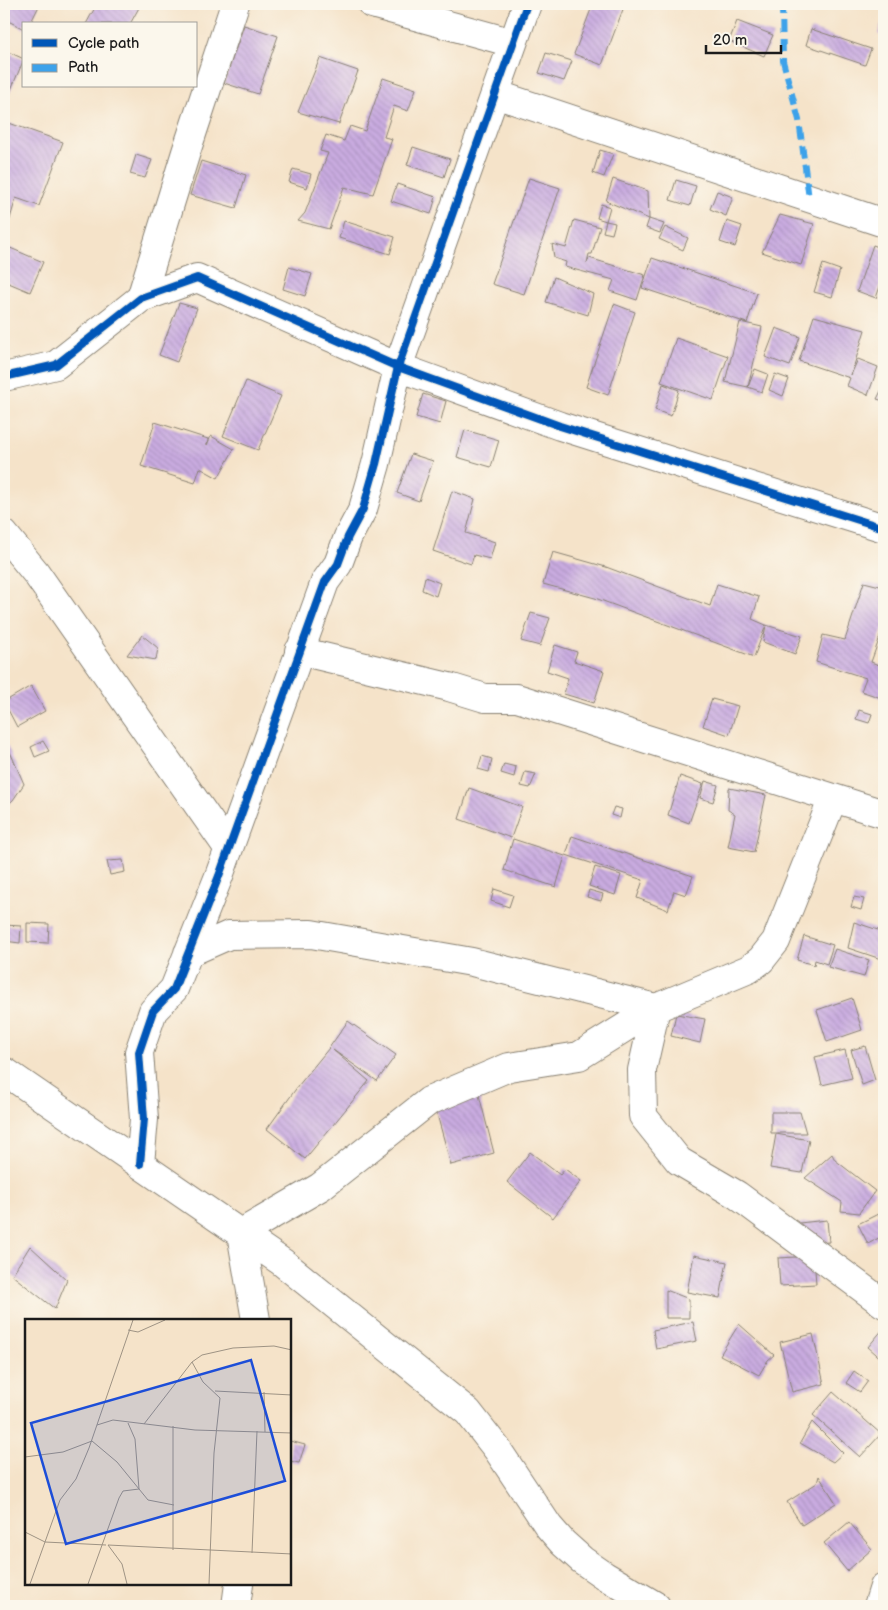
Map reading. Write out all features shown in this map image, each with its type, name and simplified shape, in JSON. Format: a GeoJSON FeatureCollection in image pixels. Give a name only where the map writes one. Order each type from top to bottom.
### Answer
{"type":"FeatureCollection","features":[{"type":"Feature","properties":{"kind":"street"},"geometry":{"type":"LineString","coordinates":[[141,298],[186,152],[235,4]]}},
{"type":"Feature","properties":{"kind":"street"},"geometry":{"type":"LineString","coordinates":[[372,4],[513,43]]}},
{"type":"Feature","properties":{"kind":"street"},"geometry":{"type":"LineString","coordinates":[[140,1164],[144,1119],[139,1052],[153,1011],[174,989],[228,848],[325,582],[338,564],[348,537],[363,509],[376,464],[398,367],[527,4]]}},
{"type":"Feature","properties":{"kind":"street"},"geometry":{"type":"LineString","coordinates":[[495,94],[884,223]]}},
{"type":"Feature","properties":{"kind":"street"},"geometry":{"type":"LineString","coordinates":[[4,376],[56,364],[141,298],[197,278],[398,367],[560,426],[884,528]]}},
{"type":"Feature","properties":{"kind":"street"},"geometry":{"type":"LineString","coordinates":[[4,534],[36,573],[228,848]]}},
{"type":"Feature","properties":{"kind":"street"},"geometry":{"type":"LineString","coordinates":[[299,651],[449,687],[485,698],[517,698],[884,814]]}},
{"type":"Feature","properties":{"kind":"street"},"geometry":{"type":"LineString","coordinates":[[241,1233],[320,1187],[428,1100],[509,1068],[579,1056],[656,1008],[749,969],[769,951],[780,931],[834,798]]}},
{"type":"Feature","properties":{"kind":"street"},"geometry":{"type":"LineString","coordinates":[[188,953],[229,935],[311,934],[472,962],[656,1008]]}},
{"type":"Feature","properties":{"kind":"street"},"geometry":{"type":"LineString","coordinates":[[656,1008],[642,1070],[643,1116],[680,1161],[737,1196],[884,1304]]}},
{"type":"Feature","properties":{"kind":"street"},"geometry":{"type":"LineString","coordinates":[[4,1071],[282,1262],[468,1412],[497,1450],[549,1527],[563,1543],[582,1560],[605,1576],[656,1606]]}},
{"type":"Feature","properties":{"kind":"street"},"geometry":{"type":"LineString","coordinates":[[241,1233],[256,1319]]}},
{"type":"Feature","properties":{"kind":"street"},"geometry":{"type":"LineString","coordinates":[[236,1606],[240,1585]]}},
{"type":"Feature","properties":{"kind":"street"},"geometry":{"type":"LineString","coordinates":[[878,1606],[884,1586]]}},
{"type":"Feature","properties":{"kind":"building"},"geometry":{"type":"Polygon","coordinates":[[[4,4],[34,4],[39,6],[31,22],[22,22],[22,28],[4,19],[4,4]]]}},
{"type":"Feature","properties":{"kind":"building"},"geometry":{"type":"Polygon","coordinates":[[[97,4],[141,4],[131,22],[87,22],[97,4]]]}},
{"type":"Feature","properties":{"kind":"building"},"geometry":{"type":"Polygon","coordinates":[[[593,4],[625,4],[602,65],[574,54],[593,4]]]}},
{"type":"Feature","properties":{"kind":"building"},"geometry":{"type":"Polygon","coordinates":[[[884,16],[884,37],[878,34],[884,16]]]}},
{"type":"Feature","properties":{"kind":"building"},"geometry":{"type":"Polygon","coordinates":[[[737,21],[773,35],[764,56],[729,41],[737,21]]]}},
{"type":"Feature","properties":{"kind":"building"},"geometry":{"type":"Polygon","coordinates":[[[244,25],[278,36],[258,94],[224,83],[244,25]]]}},
{"type":"Feature","properties":{"kind":"building"},"geometry":{"type":"Polygon","coordinates":[[[811,29],[871,49],[865,65],[806,45],[811,29]]]}},
{"type":"Feature","properties":{"kind":"building"},"geometry":{"type":"Polygon","coordinates":[[[4,50],[22,58],[22,64],[4,106],[4,50]]]}},
{"type":"Feature","properties":{"kind":"building"},"geometry":{"type":"Polygon","coordinates":[[[546,53],[572,61],[564,81],[539,73],[546,53]]]}},
{"type":"Feature","properties":{"kind":"building"},"geometry":{"type":"Polygon","coordinates":[[[320,58],[358,71],[339,124],[298,112],[320,58]]]}},
{"type":"Feature","properties":{"kind":"building"},"geometry":{"type":"Polygon","coordinates":[[[383,78],[416,89],[408,111],[394,106],[384,137],[392,139],[373,194],[344,187],[329,229],[298,221],[305,213],[328,153],[320,151],[326,135],[344,141],[350,126],[365,131],[383,78]]]}},
{"type":"Feature","properties":{"kind":"building"},"geometry":{"type":"Polygon","coordinates":[[[9,123],[63,142],[39,206],[16,198],[7,229],[4,228],[4,138],[9,123]]]}},
{"type":"Feature","properties":{"kind":"building"},"geometry":{"type":"Polygon","coordinates":[[[413,147],[450,159],[444,177],[407,165],[413,147]]]}},
{"type":"Feature","properties":{"kind":"building"},"geometry":{"type":"Polygon","coordinates":[[[600,150],[613,154],[604,177],[593,173],[600,150]]]}},
{"type":"Feature","properties":{"kind":"building"},"geometry":{"type":"Polygon","coordinates":[[[136,155],[152,160],[145,178],[130,174],[136,155]]]}},
{"type":"Feature","properties":{"kind":"building"},"geometry":{"type":"Polygon","coordinates":[[[201,161],[246,175],[236,208],[190,195],[201,161]]]}},
{"type":"Feature","properties":{"kind":"building"},"geometry":{"type":"Polygon","coordinates":[[[293,169],[311,174],[307,188],[289,182],[293,169]]]}},
{"type":"Feature","properties":{"kind":"building"},"geometry":{"type":"Polygon","coordinates":[[[529,178],[560,188],[524,294],[492,284],[529,178]]]}},
{"type":"Feature","properties":{"kind":"building"},"geometry":{"type":"Polygon","coordinates":[[[613,179],[648,191],[649,219],[606,201],[613,179]]]}},
{"type":"Feature","properties":{"kind":"building"},"geometry":{"type":"Polygon","coordinates":[[[676,180],[696,186],[690,206],[670,200],[676,180]]]}},
{"type":"Feature","properties":{"kind":"building"},"geometry":{"type":"Polygon","coordinates":[[[397,184],[436,197],[431,214],[391,201],[397,184]]]}},
{"type":"Feature","properties":{"kind":"building"},"geometry":{"type":"Polygon","coordinates":[[[717,191],[733,197],[726,216],[710,209],[717,191]]]}},
{"type":"Feature","properties":{"kind":"building"},"geometry":{"type":"Polygon","coordinates":[[[601,204],[610,207],[606,221],[597,218],[601,204]]]}},
{"type":"Feature","properties":{"kind":"building"},"geometry":{"type":"Polygon","coordinates":[[[780,215],[814,224],[801,265],[762,252],[780,215]]]}},
{"type":"Feature","properties":{"kind":"building"},"geometry":{"type":"Polygon","coordinates":[[[649,219],[664,224],[660,233],[646,228],[649,219]]]}},
{"type":"Feature","properties":{"kind":"building"},"geometry":{"type":"Polygon","coordinates":[[[574,220],[600,227],[592,254],[589,254],[587,263],[589,258],[645,275],[637,300],[610,291],[614,280],[565,267],[566,262],[554,258],[552,244],[566,248],[574,220]]]}},
{"type":"Feature","properties":{"kind":"building"},"geometry":{"type":"Polygon","coordinates":[[[344,221],[395,237],[390,254],[339,238],[344,221]]]}},
{"type":"Feature","properties":{"kind":"building"},"geometry":{"type":"Polygon","coordinates":[[[606,221],[615,223],[612,234],[603,232],[606,221]]]}},
{"type":"Feature","properties":{"kind":"building"},"geometry":{"type":"Polygon","coordinates":[[[727,221],[742,226],[735,247],[720,242],[727,221]]]}},
{"type":"Feature","properties":{"kind":"building"},"geometry":{"type":"Polygon","coordinates":[[[665,227],[688,238],[683,250],[659,239],[665,227]]]}},
{"type":"Feature","properties":{"kind":"building"},"geometry":{"type":"Polygon","coordinates":[[[873,245],[884,249],[884,275],[876,298],[857,291],[873,245]]]}},
{"type":"Feature","properties":{"kind":"building"},"geometry":{"type":"Polygon","coordinates":[[[8,247],[43,262],[30,292],[4,281],[4,255],[8,247]]]}},
{"type":"Feature","properties":{"kind":"building"},"geometry":{"type":"Polygon","coordinates":[[[652,258],[757,293],[747,323],[642,288],[652,258]]]}},
{"type":"Feature","properties":{"kind":"building"},"geometry":{"type":"Polygon","coordinates":[[[823,264],[840,270],[832,297],[814,292],[823,264]]]}},
{"type":"Feature","properties":{"kind":"building"},"geometry":{"type":"Polygon","coordinates":[[[289,267],[312,274],[305,296],[283,289],[289,267]]]}},
{"type":"Feature","properties":{"kind":"building"},"geometry":{"type":"Polygon","coordinates":[[[554,277],[593,294],[588,315],[546,302],[554,277]]]}},
{"type":"Feature","properties":{"kind":"building"},"geometry":{"type":"Polygon","coordinates":[[[179,303],[197,308],[177,362],[159,355],[179,303]]]}},
{"type":"Feature","properties":{"kind":"building"},"geometry":{"type":"Polygon","coordinates":[[[614,304],[635,312],[608,395],[586,387],[614,304]]]}},
{"type":"Feature","properties":{"kind":"building"},"geometry":{"type":"Polygon","coordinates":[[[814,316],[865,330],[851,375],[858,359],[878,367],[868,395],[847,386],[850,378],[799,361],[814,316]]]}},
{"type":"Feature","properties":{"kind":"building"},"geometry":{"type":"Polygon","coordinates":[[[740,322],[762,327],[748,387],[725,382],[740,322]]]}},
{"type":"Feature","properties":{"kind":"building"},"geometry":{"type":"Polygon","coordinates":[[[776,328],[800,337],[790,366],[765,357],[776,328]]]}},
{"type":"Feature","properties":{"kind":"building"},"geometry":{"type":"Polygon","coordinates":[[[676,338],[728,356],[713,400],[661,382],[676,338]]]}},
{"type":"Feature","properties":{"kind":"building"},"geometry":{"type":"Polygon","coordinates":[[[755,369],[768,374],[762,392],[748,387],[755,369]]]}},
{"type":"Feature","properties":{"kind":"building"},"geometry":{"type":"Polygon","coordinates":[[[775,374],[789,379],[783,396],[769,390],[775,374]]]}},
{"type":"Feature","properties":{"kind":"building"},"geometry":{"type":"Polygon","coordinates":[[[246,381],[281,396],[258,450],[223,436],[246,381]]]}},
{"type":"Feature","properties":{"kind":"building"},"geometry":{"type":"Polygon","coordinates":[[[663,384],[679,390],[671,416],[655,410],[663,384]]]}},
{"type":"Feature","properties":{"kind":"building"},"geometry":{"type":"Polygon","coordinates":[[[884,385],[884,401],[877,399],[884,385]]]}},
{"type":"Feature","properties":{"kind":"building"},"geometry":{"type":"Polygon","coordinates":[[[423,394],[446,401],[440,424],[416,417],[423,394]]]}},
{"type":"Feature","properties":{"kind":"building"},"geometry":{"type":"Polygon","coordinates":[[[155,422],[208,439],[207,445],[211,436],[234,449],[218,478],[200,468],[195,483],[141,466],[155,422]]]}},
{"type":"Feature","properties":{"kind":"building"},"geometry":{"type":"Polygon","coordinates":[[[465,430],[499,440],[491,467],[457,457],[465,430]]]}},
{"type":"Feature","properties":{"kind":"building"},"geometry":{"type":"Polygon","coordinates":[[[411,454],[433,461],[419,501],[397,493],[411,454]]]}},
{"type":"Feature","properties":{"kind":"building"},"geometry":{"type":"Polygon","coordinates":[[[452,491],[475,499],[466,533],[495,542],[490,559],[474,555],[471,564],[433,551],[452,491]]]}},
{"type":"Feature","properties":{"kind":"building"},"geometry":{"type":"Polygon","coordinates":[[[553,552],[606,567],[710,606],[717,584],[759,597],[752,619],[766,625],[754,657],[595,598],[543,584],[553,552]]]}},
{"type":"Feature","properties":{"kind":"building"},"geometry":{"type":"Polygon","coordinates":[[[425,577],[440,583],[436,596],[422,590],[425,577]]]}},
{"type":"Feature","properties":{"kind":"building"},"geometry":{"type":"Polygon","coordinates":[[[864,582],[884,587],[884,626],[871,662],[884,667],[884,699],[861,691],[866,678],[816,662],[823,635],[845,640],[864,582]]]}},
{"type":"Feature","properties":{"kind":"building"},"geometry":{"type":"Polygon","coordinates":[[[531,613],[550,618],[540,646],[521,641],[531,613]]]}},
{"type":"Feature","properties":{"kind":"building"},"geometry":{"type":"Polygon","coordinates":[[[766,625],[802,636],[795,654],[763,642],[766,625]]]}},
{"type":"Feature","properties":{"kind":"building"},"geometry":{"type":"Polygon","coordinates":[[[142,635],[158,648],[156,660],[127,655],[142,635]]]}},
{"type":"Feature","properties":{"kind":"building"},"geometry":{"type":"Polygon","coordinates":[[[555,645],[577,652],[574,661],[604,671],[594,703],[564,694],[568,678],[547,671],[555,645]]]}},
{"type":"Feature","properties":{"kind":"building"},"geometry":{"type":"Polygon","coordinates":[[[31,686],[45,711],[17,727],[4,702],[31,686]]]}},
{"type":"Feature","properties":{"kind":"building"},"geometry":{"type":"Polygon","coordinates":[[[712,699],[738,706],[729,735],[703,726],[712,699]]]}},
{"type":"Feature","properties":{"kind":"building"},"geometry":{"type":"Polygon","coordinates":[[[859,710],[872,714],[869,723],[856,719],[859,710]]]}},
{"type":"Feature","properties":{"kind":"building"},"geometry":{"type":"Polygon","coordinates":[[[4,738],[24,784],[13,800],[4,808],[4,738]]]}},
{"type":"Feature","properties":{"kind":"building"},"geometry":{"type":"Polygon","coordinates":[[[43,741],[49,751],[35,757],[31,747],[43,741]]]}},
{"type":"Feature","properties":{"kind":"building"},"geometry":{"type":"Polygon","coordinates":[[[482,756],[492,759],[489,772],[478,769],[482,756]]]}},
{"type":"Feature","properties":{"kind":"building"},"geometry":{"type":"Polygon","coordinates":[[[504,764],[516,767],[514,777],[501,773],[504,764]]]}},
{"type":"Feature","properties":{"kind":"building"},"geometry":{"type":"Polygon","coordinates":[[[525,772],[536,774],[530,788],[521,786],[525,772]]]}},
{"type":"Feature","properties":{"kind":"building"},"geometry":{"type":"Polygon","coordinates":[[[680,776],[703,784],[689,823],[668,815],[680,776]]]}},
{"type":"Feature","properties":{"kind":"building"},"geometry":{"type":"Polygon","coordinates":[[[705,781],[718,785],[713,802],[700,798],[705,781]]]}},
{"type":"Feature","properties":{"kind":"building"},"geometry":{"type":"Polygon","coordinates":[[[469,788],[522,807],[511,838],[459,819],[469,788]]]}},
{"type":"Feature","properties":{"kind":"building"},"geometry":{"type":"Polygon","coordinates":[[[729,788],[766,795],[754,852],[728,847],[735,814],[728,810],[729,788]]]}},
{"type":"Feature","properties":{"kind":"building"},"geometry":{"type":"Polygon","coordinates":[[[614,807],[622,809],[620,818],[611,815],[614,807]]]}},
{"type":"Feature","properties":{"kind":"building"},"geometry":{"type":"Polygon","coordinates":[[[572,836],[693,876],[686,895],[674,891],[668,910],[637,898],[643,880],[566,855],[572,836]]]}},
{"type":"Feature","properties":{"kind":"building"},"geometry":{"type":"Polygon","coordinates":[[[513,839],[565,856],[556,887],[504,870],[513,839]]]}},
{"type":"Feature","properties":{"kind":"building"},"geometry":{"type":"Polygon","coordinates":[[[123,860],[125,872],[110,875],[107,861],[123,860]]]}},
{"type":"Feature","properties":{"kind":"building"},"geometry":{"type":"Polygon","coordinates":[[[595,867],[621,875],[615,895],[589,886],[595,867]]]}},
{"type":"Feature","properties":{"kind":"building"},"geometry":{"type":"Polygon","coordinates":[[[494,889],[513,895],[509,907],[491,901],[494,889]]]}},
{"type":"Feature","properties":{"kind":"building"},"geometry":{"type":"Polygon","coordinates":[[[589,890],[603,894],[601,901],[587,897],[589,890]]]}},
{"type":"Feature","properties":{"kind":"building"},"geometry":{"type":"Polygon","coordinates":[[[854,897],[864,899],[861,910],[851,907],[854,897]]]}},
{"type":"Feature","properties":{"kind":"building"},"geometry":{"type":"Polygon","coordinates":[[[854,922],[884,932],[884,960],[848,948],[854,922]]]}},
{"type":"Feature","properties":{"kind":"building"},"geometry":{"type":"Polygon","coordinates":[[[27,923],[49,924],[48,943],[27,942],[27,923]]]}},
{"type":"Feature","properties":{"kind":"building"},"geometry":{"type":"Polygon","coordinates":[[[4,925],[21,926],[20,943],[4,941],[4,925]]]}},
{"type":"Feature","properties":{"kind":"building"},"geometry":{"type":"Polygon","coordinates":[[[804,936],[833,945],[827,964],[815,960],[814,965],[797,960],[804,936]]]}},
{"type":"Feature","properties":{"kind":"building"},"geometry":{"type":"Polygon","coordinates":[[[835,949],[869,960],[864,977],[828,967],[835,949]]]}},
{"type":"Feature","properties":{"kind":"building"},"geometry":{"type":"Polygon","coordinates":[[[852,998],[862,1030],[827,1042],[817,1010],[852,998]]]}},
{"type":"Feature","properties":{"kind":"building"},"geometry":{"type":"Polygon","coordinates":[[[676,1014],[705,1019],[700,1043],[671,1036],[676,1014]]]}},
{"type":"Feature","properties":{"kind":"building"},"geometry":{"type":"Polygon","coordinates":[[[348,1021],[396,1055],[377,1081],[333,1050],[369,1081],[305,1159],[267,1129],[348,1021]]]}},
{"type":"Feature","properties":{"kind":"building"},"geometry":{"type":"Polygon","coordinates":[[[865,1046],[875,1080],[862,1085],[851,1050],[865,1046]]]}},
{"type":"Feature","properties":{"kind":"building"},"geometry":{"type":"Polygon","coordinates":[[[845,1050],[852,1078],[822,1085],[815,1057],[845,1050]]]}},
{"type":"Feature","properties":{"kind":"building"},"geometry":{"type":"Polygon","coordinates":[[[479,1095],[494,1153],[451,1165],[435,1107],[479,1095]]]}},
{"type":"Feature","properties":{"kind":"building"},"geometry":{"type":"Polygon","coordinates":[[[771,1112],[800,1112],[806,1133],[771,1133],[771,1112]]]}},
{"type":"Feature","properties":{"kind":"building"},"geometry":{"type":"Polygon","coordinates":[[[776,1134],[809,1140],[802,1173],[770,1168],[776,1134]]]}},
{"type":"Feature","properties":{"kind":"building"},"geometry":{"type":"Polygon","coordinates":[[[530,1152],[560,1175],[565,1169],[581,1181],[553,1218],[507,1182],[530,1152]]]}},
{"type":"Feature","properties":{"kind":"building"},"geometry":{"type":"Polygon","coordinates":[[[832,1154],[835,1160],[875,1191],[859,1213],[841,1211],[842,1202],[805,1178],[832,1154]]]}},
{"type":"Feature","properties":{"kind":"building"},"geometry":{"type":"Polygon","coordinates":[[[878,1214],[884,1227],[884,1235],[868,1244],[858,1224],[878,1214]]]}},
{"type":"Feature","properties":{"kind":"building"},"geometry":{"type":"Polygon","coordinates":[[[827,1220],[829,1242],[807,1244],[799,1223],[827,1220]]]}},
{"type":"Feature","properties":{"kind":"building"},"geometry":{"type":"Polygon","coordinates":[[[30,1246],[67,1280],[55,1309],[12,1275],[30,1246]]]}},
{"type":"Feature","properties":{"kind":"building"},"geometry":{"type":"Polygon","coordinates":[[[694,1255],[727,1262],[720,1298],[687,1292],[694,1255]]]}},
{"type":"Feature","properties":{"kind":"building"},"geometry":{"type":"Polygon","coordinates":[[[814,1256],[816,1284],[780,1286],[778,1258],[814,1256]]]}},
{"type":"Feature","properties":{"kind":"building"},"geometry":{"type":"Polygon","coordinates":[[[666,1290],[689,1299],[689,1318],[666,1318],[666,1290]]]}},
{"type":"Feature","properties":{"kind":"building"},"geometry":{"type":"Polygon","coordinates":[[[693,1322],[697,1341],[656,1349],[653,1330],[693,1322]]]}},
{"type":"Feature","properties":{"kind":"building"},"geometry":{"type":"Polygon","coordinates":[[[739,1324],[774,1355],[768,1360],[759,1375],[720,1355],[739,1324]]]}},
{"type":"Feature","properties":{"kind":"building"},"geometry":{"type":"Polygon","coordinates":[[[884,1328],[884,1361],[868,1347],[884,1328]]]}},
{"type":"Feature","properties":{"kind":"building"},"geometry":{"type":"Polygon","coordinates":[[[813,1334],[824,1384],[792,1392],[780,1342],[813,1334]]]}},
{"type":"Feature","properties":{"kind":"building"},"geometry":{"type":"Polygon","coordinates":[[[854,1371],[868,1381],[860,1392],[846,1383],[854,1371]]]}},
{"type":"Feature","properties":{"kind":"building"},"geometry":{"type":"Polygon","coordinates":[[[833,1392],[881,1434],[860,1457],[813,1415],[833,1392]]]}},
{"type":"Feature","properties":{"kind":"building"},"geometry":{"type":"Polygon","coordinates":[[[812,1422],[843,1453],[833,1462],[800,1443],[812,1422]]]}},
{"type":"Feature","properties":{"kind":"building"},"geometry":{"type":"Polygon","coordinates":[[[291,1441],[305,1445],[299,1463],[291,1461],[291,1441]]]}},
{"type":"Feature","properties":{"kind":"building"},"geometry":{"type":"Polygon","coordinates":[[[819,1476],[836,1503],[802,1525],[787,1502],[817,1483],[819,1476]]]}},
{"type":"Feature","properties":{"kind":"building"},"geometry":{"type":"Polygon","coordinates":[[[849,1522],[872,1549],[847,1571],[824,1543],[849,1522]]]}},
{"type":"Feature","properties":{"kind":"marked path"},"geometry":{"type":"LineString","coordinates":[[782,4],[783,61],[799,120],[809,199]]}},
{"type":"Feature","properties":{"kind":"cycle path"},"geometry":{"type":"LineString","coordinates":[[140,1164],[144,1119],[139,1052],[153,1011],[174,989],[219,876],[325,582],[338,564],[348,537],[363,509],[376,464],[398,367],[527,4]]}},
{"type":"Feature","properties":{"kind":"cycle path"},"geometry":{"type":"LineString","coordinates":[[4,377],[56,365],[141,298],[197,278],[398,367],[560,426],[884,528]]}}]}
